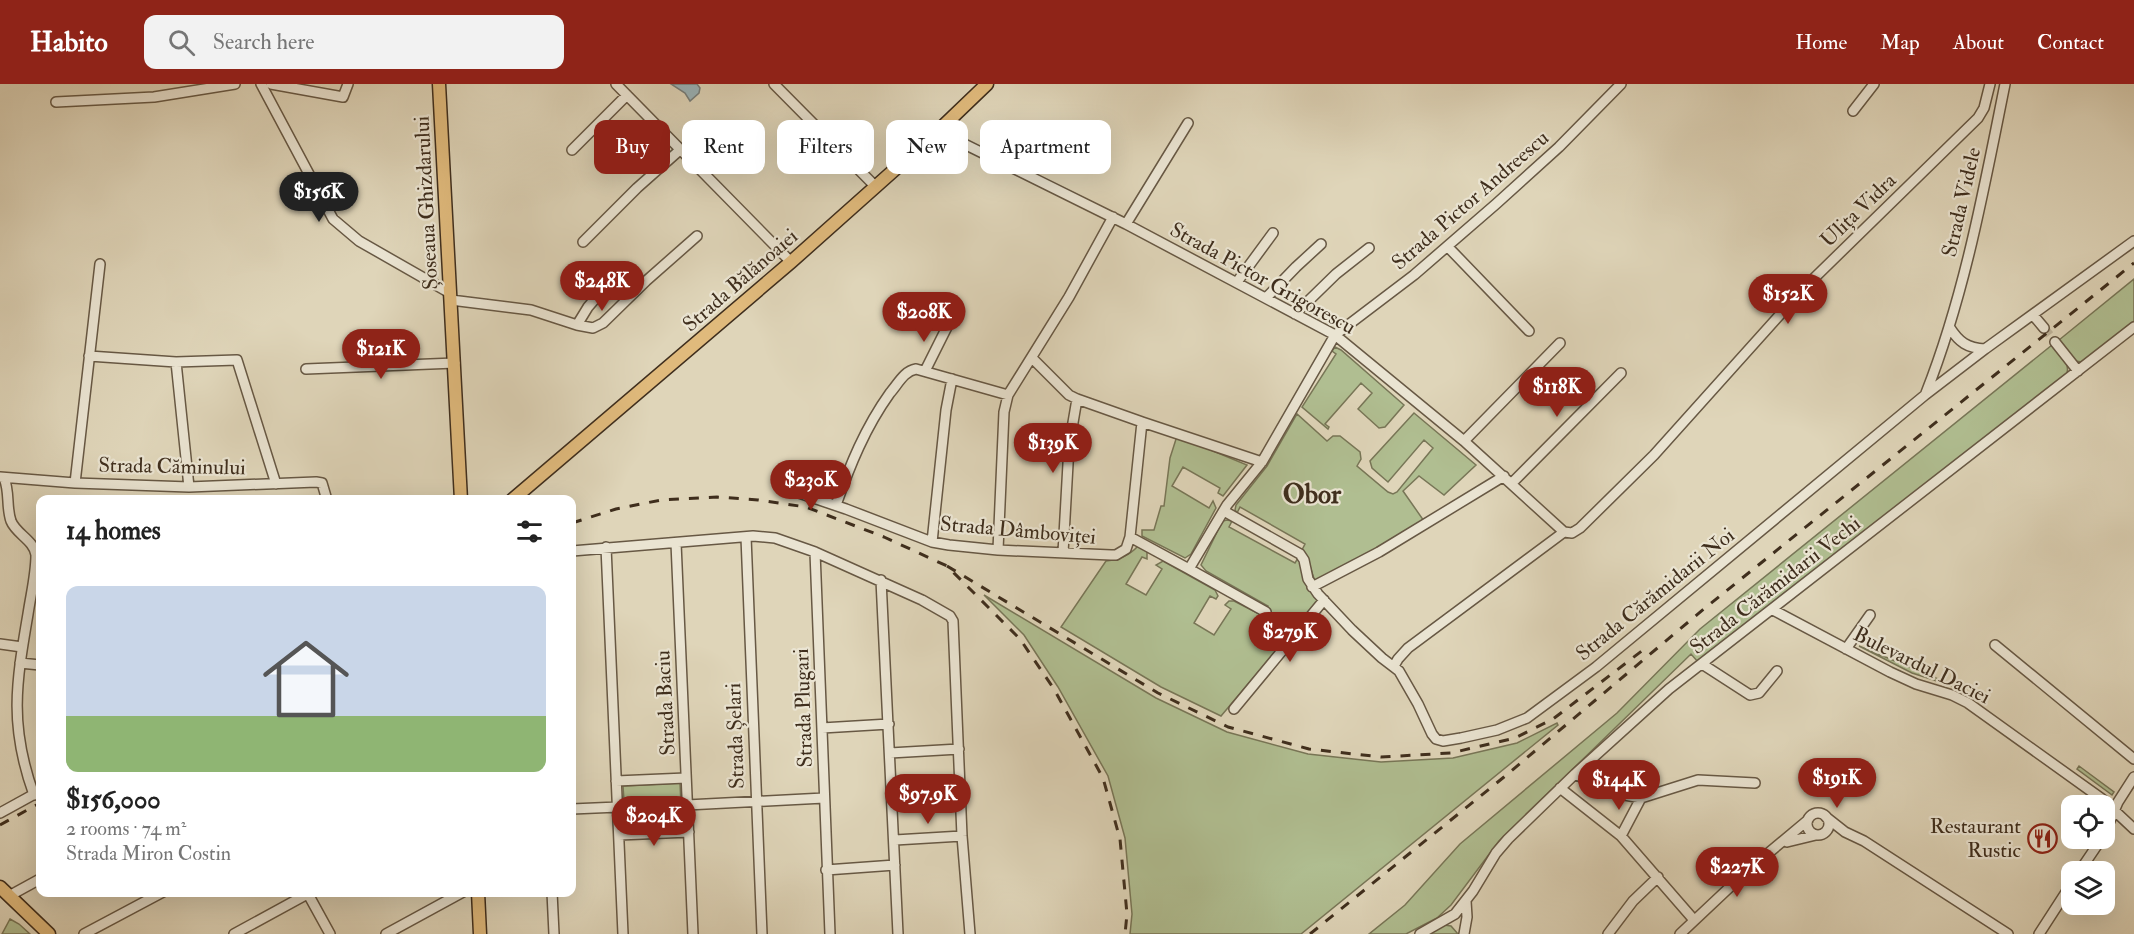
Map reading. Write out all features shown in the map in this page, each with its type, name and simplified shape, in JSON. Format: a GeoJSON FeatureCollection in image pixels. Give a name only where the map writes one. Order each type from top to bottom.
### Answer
{"type":"FeatureCollection","features":[{"type":"Feature","properties":{"kind":"main road","name":"Șoseaua Ghizdarului"},"geometry":{"type":"LineString","coordinates":[[439,84],[461,495]]}},
{"type":"Feature","properties":{"kind":"main road","name":"Strada Bălănoaiei"},"geometry":{"type":"LineString","coordinates":[[948,120],[979,87]]}},
{"type":"Feature","properties":{"kind":"main road","name":"Strada Bălănoaiei"},"geometry":{"type":"LineString","coordinates":[[518,495],[890,174]]}},
{"type":"Feature","properties":{"kind":"main road"},"geometry":{"type":"LineString","coordinates":[[3,892],[49,934]]}},
{"type":"Feature","properties":{"kind":"main road"},"geometry":{"type":"LineString","coordinates":[[478,897],[480,934]]}},
{"type":"Feature","properties":{"kind":"street"},"geometry":{"type":"LineString","coordinates":[[56,102],[154,97],[235,84]]}},
{"type":"Feature","properties":{"kind":"street"},"geometry":{"type":"LineString","coordinates":[[261,84],[333,219],[360,241],[450,297],[531,310],[592,328],[603,323],[697,236]]}},
{"type":"Feature","properties":{"kind":"street"},"geometry":{"type":"LineString","coordinates":[[271,84],[343,97],[348,84]]}},
{"type":"Feature","properties":{"kind":"street"},"geometry":{"type":"LineString","coordinates":[[616,84],[791,262]]}},
{"type":"Feature","properties":{"kind":"street"},"geometry":{"type":"LineString","coordinates":[[774,84],[876,187]]}},
{"type":"Feature","properties":{"kind":"street","name":"Strada Pictor Andreescu"},"geometry":{"type":"LineString","coordinates":[[1335,335],[1448,247],[1559,147],[1621,84]]}},
{"type":"Feature","properties":{"kind":"street"},"geometry":{"type":"LineString","coordinates":[[1853,111],[1874,84]]}},
{"type":"Feature","properties":{"kind":"street","name":"Ulița Vidra"},"geometry":{"type":"LineString","coordinates":[[1394,666],[1408,648],[1564,532],[1572,533],[1580,528],[1632,477],[1803,289],[1978,118],[1984,108],[1990,84]]}},
{"type":"Feature","properties":{"kind":"street","name":"Strada Videle"},"geometry":{"type":"LineString","coordinates":[[1925,395],[1950,328],[1976,224],[2005,84]]}},
{"type":"Feature","properties":{"kind":"street"},"geometry":{"type":"LineString","coordinates":[[572,150],[627,95]]}},
{"type":"Feature","properties":{"kind":"street"},"geometry":{"type":"LineString","coordinates":[[1126,224],[1188,123]]}},
{"type":"Feature","properties":{"kind":"street","name":"Strada Pictor Grigorescu"},"geometry":{"type":"LineString","coordinates":[[968,146],[1113,217],[1335,335],[1464,441],[1564,532]]}},
{"type":"Feature","properties":{"kind":"street"},"geometry":{"type":"LineString","coordinates":[[583,242],[637,188],[681,149]]}},
{"type":"Feature","properties":{"kind":"street"},"geometry":{"type":"LineString","coordinates":[[998,550],[1004,412],[1008,395],[1069,297],[1113,217]]}},
{"type":"Feature","properties":{"kind":"street"},"geometry":{"type":"LineString","coordinates":[[1237,282],[1273,233]]}},
{"type":"Feature","properties":{"kind":"street","name":"Strada Cărămidarii Noi"},"geometry":{"type":"LineString","coordinates":[[1224,511],[1300,554],[1312,587],[1352,630],[1382,658],[1400,671],[1431,734],[1437,739],[1443,741],[1497,730],[1527,718],[1596,667],[1925,395],[2134,241]]}},
{"type":"Feature","properties":{"kind":"street"},"geometry":{"type":"LineString","coordinates":[[1266,298],[1322,244]]}},
{"type":"Feature","properties":{"kind":"street"},"geometry":{"type":"LineString","coordinates":[[1448,247],[1529,331]]}},
{"type":"Feature","properties":{"kind":"street"},"geometry":{"type":"LineString","coordinates":[[1295,314],[1336,274],[1369,248]]}},
{"type":"Feature","properties":{"kind":"street"},"geometry":{"type":"LineString","coordinates":[[75,483],[100,264]]}},
{"type":"Feature","properties":{"kind":"street"},"geometry":{"type":"LineString","coordinates":[[577,325],[588,307],[607,285]]}},
{"type":"Feature","properties":{"kind":"street"},"geometry":{"type":"LineString","coordinates":[[2033,315],[2044,328]]}},
{"type":"Feature","properties":{"kind":"street"},"geometry":{"type":"LineString","coordinates":[[925,371],[947,327]]}},
{"type":"Feature","properties":{"kind":"street","name":"Strada Cărămidarii Vechi"},"geometry":{"type":"LineString","coordinates":[[1420,934],[1455,914],[1502,846],[1560,788],[1669,689],[2134,327]]}},
{"type":"Feature","properties":{"kind":"street"},"geometry":{"type":"LineString","coordinates":[[1950,328],[1965,345],[1972,349],[1985,349]]}},
{"type":"Feature","properties":{"kind":"street"},"geometry":{"type":"LineString","coordinates":[[1189,568],[1224,511],[1262,462],[1335,335]]}},
{"type":"Feature","properties":{"kind":"street"},"geometry":{"type":"LineString","coordinates":[[2055,342],[2078,371]]}},
{"type":"Feature","properties":{"kind":"street"},"geometry":{"type":"LineString","coordinates":[[1464,441],[1560,343]]}},
{"type":"Feature","properties":{"kind":"street"},"geometry":{"type":"LineString","coordinates":[[89,356],[176,362],[237,360],[276,484]]}},
{"type":"Feature","properties":{"kind":"street"},"geometry":{"type":"LineString","coordinates":[[1032,358],[1077,399],[1262,462]]}},
{"type":"Feature","properties":{"kind":"street"},"geometry":{"type":"LineString","coordinates":[[176,362],[189,487]]}},
{"type":"Feature","properties":{"kind":"street"},"geometry":{"type":"LineString","coordinates":[[306,369],[455,363]]}},
{"type":"Feature","properties":{"kind":"street"},"geometry":{"type":"LineString","coordinates":[[836,505],[859,444],[884,402],[907,372],[916,369],[925,371],[1008,395]]}},
{"type":"Feature","properties":{"kind":"street"},"geometry":{"type":"LineString","coordinates":[[1312,587],[1508,480],[1622,373]]}},
{"type":"Feature","properties":{"kind":"street"},"geometry":{"type":"LineString","coordinates":[[932,542],[946,410],[952,379]]}},
{"type":"Feature","properties":{"kind":"street"},"geometry":{"type":"LineString","coordinates":[[1063,553],[1069,446],[1077,399]]}},
{"type":"Feature","properties":{"kind":"street"},"geometry":{"type":"LineString","coordinates":[[1142,422],[1130,537],[1266,612]]}},
{"type":"Feature","properties":{"kind":"street"},"geometry":{"type":"LineString","coordinates":[[2,478],[8,493],[10,520],[33,546],[36,555],[17,690],[17,729],[22,754],[36,788]]}},
{"type":"Feature","properties":{"kind":"street","name":"Strada Căminului"},"geometry":{"type":"LineString","coordinates":[[2,478],[189,487],[316,482],[322,483],[326,495]]}},
{"type":"Feature","properties":{"kind":"street","name":"Strada Dâmboviței"},"geometry":{"type":"LineString","coordinates":[[793,491],[932,542],[961,547],[1116,555],[1126,549],[1130,537]]}},
{"type":"Feature","properties":{"kind":"street"},"geometry":{"type":"LineString","coordinates":[[576,550],[761,536],[775,538],[881,580],[941,610],[953,621],[962,836],[970,934]]}},
{"type":"Feature","properties":{"kind":"street","name":"Strada Șelari"},"geometry":{"type":"LineString","coordinates":[[746,537],[762,934]]}},
{"type":"Feature","properties":{"kind":"street","name":"Strada Baciu"},"geometry":{"type":"LineString","coordinates":[[676,543],[693,934]]}},
{"type":"Feature","properties":{"kind":"street"},"geometry":{"type":"LineString","coordinates":[[606,548],[623,934]]}},
{"type":"Feature","properties":{"kind":"street","name":"Strada Plugari"},"geometry":{"type":"LineString","coordinates":[[815,552],[830,934]]}},
{"type":"Feature","properties":{"kind":"street"},"geometry":{"type":"LineString","coordinates":[[881,580],[898,934]]}},
{"type":"Feature","properties":{"kind":"street"},"geometry":{"type":"LineString","coordinates":[[1234,709],[1324,600]]}},
{"type":"Feature","properties":{"kind":"street","name":"Bulevardul Daciei"},"geometry":{"type":"LineString","coordinates":[[1773,610],[1916,684],[1952,695],[1968,703],[2096,795]]}},
{"type":"Feature","properties":{"kind":"street"},"geometry":{"type":"LineString","coordinates":[[1846,649],[1870,615]]}},
{"type":"Feature","properties":{"kind":"street"},"geometry":{"type":"LineString","coordinates":[[0,644],[22,647]]}},
{"type":"Feature","properties":{"kind":"street"},"geometry":{"type":"LineString","coordinates":[[1995,645],[2134,759]]}},
{"type":"Feature","properties":{"kind":"street"},"geometry":{"type":"LineString","coordinates":[[20,663],[36,665]]}},
{"type":"Feature","properties":{"kind":"street"},"geometry":{"type":"LineString","coordinates":[[1702,664],[1750,695],[1759,693],[1777,671]]}},
{"type":"Feature","properties":{"kind":"street"},"geometry":{"type":"LineString","coordinates":[[822,728],[889,724]]}},
{"type":"Feature","properties":{"kind":"street"},"geometry":{"type":"LineString","coordinates":[[890,753],[959,749]]}},
{"type":"Feature","properties":{"kind":"street"},"geometry":{"type":"LineString","coordinates":[[1575,774],[1614,793],[1641,798],[1698,780],[1755,783]]}},
{"type":"Feature","properties":{"kind":"street"},"geometry":{"type":"LineString","coordinates":[[2115,810],[2134,777]]}},
{"type":"Feature","properties":{"kind":"street"},"geometry":{"type":"LineString","coordinates":[[616,781],[686,778]]}},
{"type":"Feature","properties":{"kind":"street"},"geometry":{"type":"LineString","coordinates":[[1560,788],[1621,836],[1694,920]]}},
{"type":"Feature","properties":{"kind":"street"},"geometry":{"type":"LineString","coordinates":[[0,813],[36,794]]}},
{"type":"Feature","properties":{"kind":"street"},"geometry":{"type":"LineString","coordinates":[[687,805],[824,798]]}},
{"type":"Feature","properties":{"kind":"street"},"geometry":{"type":"LineString","coordinates":[[1621,836],[1641,798]]}},
{"type":"Feature","properties":{"kind":"street"},"geometry":{"type":"LineString","coordinates":[[576,809],[618,807]]}},
{"type":"Feature","properties":{"kind":"street","name":"Bulevardul Daciei"},"geometry":{"type":"LineString","coordinates":[[2115,810],[2134,829]]}},
{"type":"Feature","properties":{"kind":"street"},"geometry":{"type":"LineString","coordinates":[[1680,934],[1748,870],[1816,813],[1826,817],[1845,832],[1864,841],[2008,934]]}},
{"type":"Feature","properties":{"kind":"street"},"geometry":{"type":"LineString","coordinates":[[1779,845],[1819,834],[1828,828],[1826,817]]}},
{"type":"Feature","properties":{"kind":"street"},"geometry":{"type":"LineString","coordinates":[[1808,820],[1809,829],[1819,834],[1864,841]]}},
{"type":"Feature","properties":{"kind":"street"},"geometry":{"type":"LineString","coordinates":[[619,835],[689,832]]}},
{"type":"Feature","properties":{"kind":"street"},"geometry":{"type":"LineString","coordinates":[[895,840],[962,836]]}},
{"type":"Feature","properties":{"kind":"street"},"geometry":{"type":"LineString","coordinates":[[826,870],[895,866]]}},
{"type":"Feature","properties":{"kind":"street"},"geometry":{"type":"LineString","coordinates":[[1608,934],[1633,901],[1658,877]]}},
{"type":"Feature","properties":{"kind":"street"},"geometry":{"type":"LineString","coordinates":[[3,892],[36,880]]}},
{"type":"Feature","properties":{"kind":"street"},"geometry":{"type":"LineString","coordinates":[[84,934],[154,897]]}},
{"type":"Feature","properties":{"kind":"street"},"geometry":{"type":"LineString","coordinates":[[234,934],[303,897]]}},
{"type":"Feature","properties":{"kind":"street"},"geometry":{"type":"LineString","coordinates":[[312,897],[330,934]]}},
{"type":"Feature","properties":{"kind":"street"},"geometry":{"type":"LineString","coordinates":[[386,934],[454,897]]}},
{"type":"Feature","properties":{"kind":"street"},"geometry":{"type":"LineString","coordinates":[[552,897],[554,934]]}},
{"type":"Feature","properties":{"kind":"street"},"geometry":{"type":"LineString","coordinates":[[2039,934],[2061,900]]}},
{"type":"Feature","properties":{"kind":"street"},"geometry":{"type":"LineString","coordinates":[[1464,934],[1467,917],[1466,901]]}},
{"type":"Feature","properties":{"kind":"green space"},"geometry":{"type":"Polygon","coordinates":[[[2134,279],[2134,321],[2082,362],[2075,361],[2059,340],[2134,279]]]}},
{"type":"Feature","properties":{"kind":"green space"},"geometry":{"type":"Polygon","coordinates":[[[2052,345],[2066,363],[2066,375],[1698,662],[1691,654],[1499,841],[1451,905],[1437,918],[1406,934],[1369,934],[1405,905],[1460,844],[1617,713],[1700,629],[2052,345]]]}},
{"type":"Feature","properties":{"kind":"green space"},"geometry":{"type":"Polygon","coordinates":[[[1335,347],[1404,405],[1385,427],[1379,428],[1358,409],[1372,393],[1361,383],[1325,424],[1329,427],[1328,429],[1302,407],[1336,354],[1332,351],[1335,347]]]}},
{"type":"Feature","properties":{"kind":"green space"},"geometry":{"type":"Polygon","coordinates":[[[1414,413],[1476,465],[1444,495],[1419,476],[1403,491],[1424,521],[1376,550],[1315,582],[1307,556],[1302,550],[1305,544],[1240,507],[1237,513],[1235,510],[1236,505],[1267,466],[1297,414],[1327,441],[1333,436],[1340,436],[1360,452],[1361,459],[1357,466],[1388,492],[1393,494],[1397,492],[1433,448],[1424,440],[1388,482],[1372,468],[1370,461],[1414,413]]]}},
{"type":"Feature","properties":{"kind":"green space"},"geometry":{"type":"Polygon","coordinates":[[[1177,436],[1247,465],[1223,496],[1218,493],[1220,488],[1183,467],[1172,486],[1209,508],[1213,501],[1216,508],[1191,554],[1185,558],[1142,536],[1142,530],[1154,530],[1161,506],[1164,506],[1170,458],[1177,436]]]}},
{"type":"Feature","properties":{"kind":"green space"},"geometry":{"type":"Polygon","coordinates":[[[1223,521],[1232,521],[1229,527],[1295,563],[1298,558],[1305,581],[1319,600],[1221,716],[1161,687],[1061,627],[1106,561],[1124,556],[1138,546],[1147,551],[1147,559],[1142,557],[1126,584],[1146,595],[1162,569],[1156,565],[1163,561],[1215,590],[1218,596],[1216,599],[1210,596],[1194,623],[1214,635],[1231,609],[1225,605],[1229,601],[1234,601],[1263,616],[1268,606],[1206,571],[1201,565],[1220,526],[1223,521]]]}},
{"type":"Feature","properties":{"kind":"green space"},"geometry":{"type":"Polygon","coordinates":[[[984,595],[1156,698],[1227,732],[1308,754],[1381,762],[1453,758],[1517,743],[1557,723],[1558,725],[1301,934],[1130,934],[1132,914],[1125,838],[1108,776],[1058,687],[1024,635],[984,595]]]}},
{"type":"Feature","properties":{"kind":"green space"},"geometry":{"type":"Polygon","coordinates":[[[1859,646],[1962,689],[1912,673],[1859,646]]]}},
{"type":"Feature","properties":{"kind":"green space"},"geometry":{"type":"Polygon","coordinates":[[[2079,766],[2114,792],[2112,795],[2077,769],[2079,766]]]}},
{"type":"Feature","properties":{"kind":"green space"},"geometry":{"type":"Polygon","coordinates":[[[680,783],[682,826],[626,829],[623,786],[680,783]]]}},
{"type":"Feature","properties":{"kind":"green space"},"geometry":{"type":"Polygon","coordinates":[[[10,919],[19,924],[30,934],[2,934],[10,919]]]}},
{"type":"Feature","properties":{"kind":"green space"},"geometry":{"type":"Polygon","coordinates":[[[1444,925],[1451,926],[1458,934],[1427,934],[1444,925]]]}},
{"type":"Feature","properties":{"kind":"water"},"geometry":{"type":"Polygon","coordinates":[[[671,84],[697,84],[700,88],[699,93],[690,101],[685,93],[671,84]]]}},
{"type":"Feature","properties":{"kind":"tunnel"},"geometry":{"type":"LineString","coordinates":[[2044,328],[2055,342]]}},
{"type":"Feature","properties":{"kind":"railway"},"geometry":{"type":"LineString","coordinates":[[1310,934],[1504,777],[1705,608],[2134,263]]}},
{"type":"Feature","properties":{"kind":"railway"},"geometry":{"type":"LineString","coordinates":[[576,522],[616,509],[661,500],[717,497],[758,500],[806,507],[884,537],[947,566],[1020,639],[1054,689],[1103,778],[1120,839],[1127,914],[1125,934]]}},
{"type":"Feature","properties":{"kind":"railway"},"geometry":{"type":"LineString","coordinates":[[947,566],[1158,693],[1228,727],[1309,749],[1381,757],[1451,753],[1515,738],[1553,719],[1643,650]]}},
{"type":"Feature","properties":{"kind":"railway"},"geometry":{"type":"LineString","coordinates":[[0,825],[36,805]]}},
{"type":"Feature","properties":{"kind":"place","name":"Restaurant Rustic"},"geometry":{"type":"Point","coordinates":[2042,838]}},
{"type":"Feature","properties":{"kind":"district","name":"Obor"},"geometry":{"type":"Point","coordinates":[1312,494]}}]}
